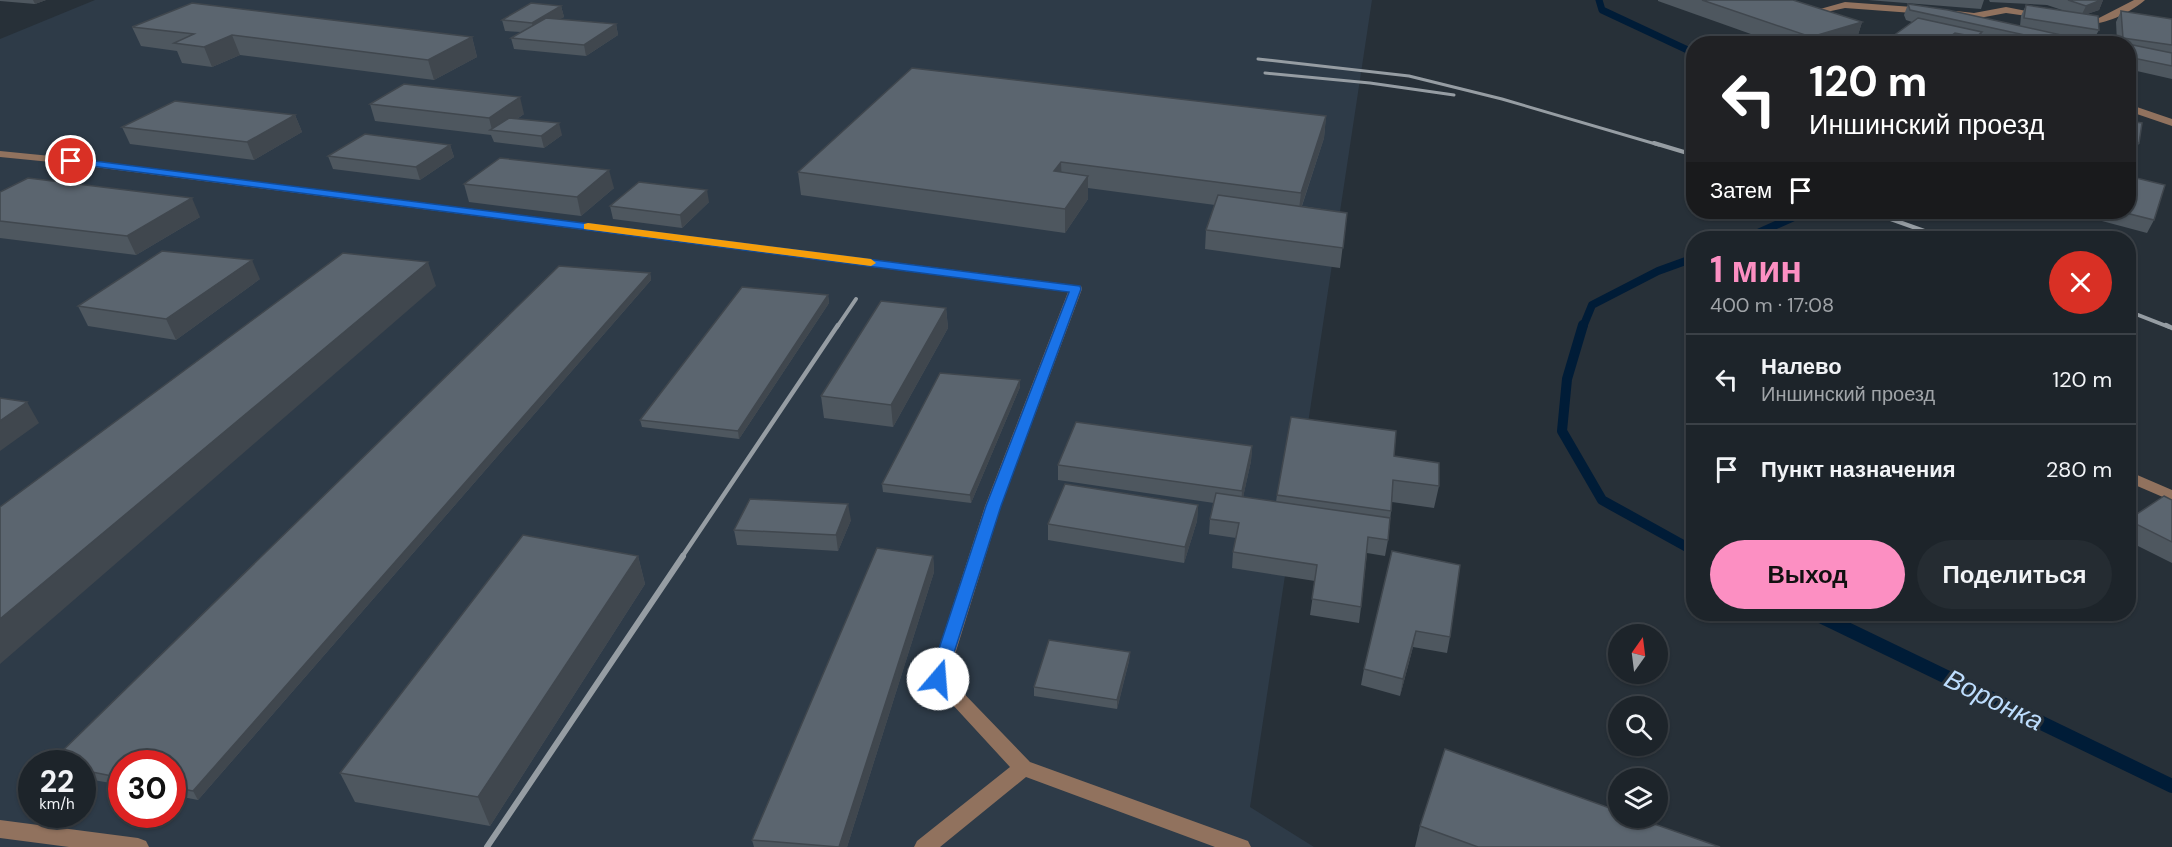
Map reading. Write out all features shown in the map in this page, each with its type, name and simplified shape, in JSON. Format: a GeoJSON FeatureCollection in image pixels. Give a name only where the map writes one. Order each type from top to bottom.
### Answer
{"type":"FeatureCollection","features":[{"type":"Feature","properties":{"kind":"street"},"geometry":{"type":"LineString","coordinates":[[2075,19],[2098,22],[2141,0]]}},
{"type":"Feature","properties":{"kind":"street"},"geometry":{"type":"LineString","coordinates":[[1817,10],[1845,5],[1884,6],[1974,16],[2006,10],[2052,16]]}},
{"type":"Feature","properties":{"kind":"street"},"geometry":{"type":"LineString","coordinates":[[2136,110],[2172,123]]}},
{"type":"Feature","properties":{"kind":"street"},"geometry":{"type":"LineString","coordinates":[[0,154],[71,161],[1076,289],[993,506],[938,679],[1023,768],[1240,847]]}},
{"type":"Feature","properties":{"kind":"street"},"geometry":{"type":"LineString","coordinates":[[2136,480],[2172,496]]}},
{"type":"Feature","properties":{"kind":"street"},"geometry":{"type":"LineString","coordinates":[[925,847],[1023,768]]}},
{"type":"Feature","properties":{"kind":"street"},"geometry":{"type":"LineString","coordinates":[[0,829],[138,847]]}},
{"type":"Feature","properties":{"kind":"shaded area"},"geometry":{"type":"Polygon","coordinates":[[[95,0],[1372,0],[1250,807],[1314,847],[0,847],[0,39],[95,0]]]}},
{"type":"Feature","properties":{"kind":"building"},"geometry":{"type":"Polygon","coordinates":[[[1702,0],[1793,0],[1862,22],[1808,36],[1702,0]]]}},
{"type":"Feature","properties":{"kind":"building"},"geometry":{"type":"Polygon","coordinates":[[[2068,0],[2101,0],[2086,6],[2068,0]]]}},
{"type":"Feature","properties":{"kind":"building"},"geometry":{"type":"Polygon","coordinates":[[[192,3],[472,37],[428,60],[232,35],[204,47],[174,43],[194,34],[132,27],[192,3]]]}},
{"type":"Feature","properties":{"kind":"building"},"geometry":{"type":"Polygon","coordinates":[[[531,3],[561,6],[532,23],[502,20],[531,3]]]}},
{"type":"Feature","properties":{"kind":"building"},"geometry":{"type":"Polygon","coordinates":[[[1908,4],[1948,10],[2065,36],[2029,36],[1910,10],[1908,4]]]}},
{"type":"Feature","properties":{"kind":"building"},"geometry":{"type":"Polygon","coordinates":[[[2026,5],[2098,16],[2099,30],[2024,18],[2026,5]]]}},
{"type":"Feature","properties":{"kind":"building"},"geometry":{"type":"Polygon","coordinates":[[[2121,11],[2172,19],[2172,45],[2136,40],[2136,36],[2123,36],[2121,11]]]}},
{"type":"Feature","properties":{"kind":"building"},"geometry":{"type":"Polygon","coordinates":[[[546,18],[616,24],[584,45],[511,38],[546,18]]]}},
{"type":"Feature","properties":{"kind":"building"},"geometry":{"type":"Polygon","coordinates":[[[1918,18],[1982,32],[1977,36],[1955,33],[1951,36],[1893,36],[1918,18]]]}},
{"type":"Feature","properties":{"kind":"building"},"geometry":{"type":"Polygon","coordinates":[[[2136,46],[2172,53],[2172,66],[2136,59],[2136,46]]]}},
{"type":"Feature","properties":{"kind":"building"},"geometry":{"type":"Polygon","coordinates":[[[912,68],[1326,116],[1301,193],[1061,162],[1054,171],[1088,176],[1065,209],[798,172],[912,68]]]}},
{"type":"Feature","properties":{"kind":"building"},"geometry":{"type":"Polygon","coordinates":[[[404,84],[520,97],[489,118],[370,104],[404,84]]]}},
{"type":"Feature","properties":{"kind":"building"},"geometry":{"type":"Polygon","coordinates":[[[175,101],[295,115],[247,142],[122,127],[175,101]]]}},
{"type":"Feature","properties":{"kind":"building"},"geometry":{"type":"Polygon","coordinates":[[[509,118],[559,123],[541,136],[490,130],[509,118]]]}},
{"type":"Feature","properties":{"kind":"building"},"geometry":{"type":"Polygon","coordinates":[[[2136,122],[2142,123],[2139,143],[2136,142],[2136,122]]]}},
{"type":"Feature","properties":{"kind":"building"},"geometry":{"type":"Polygon","coordinates":[[[365,134],[450,145],[416,167],[328,156],[365,134]]]}},
{"type":"Feature","properties":{"kind":"building"},"geometry":{"type":"Polygon","coordinates":[[[500,158],[609,170],[577,197],[464,184],[500,158]]]}},
{"type":"Feature","properties":{"kind":"building"},"geometry":{"type":"Polygon","coordinates":[[[28,178],[192,198],[127,236],[0,221],[0,192],[28,178]]]}},
{"type":"Feature","properties":{"kind":"building"},"geometry":{"type":"Polygon","coordinates":[[[2136,178],[2165,185],[2154,220],[2136,216],[2136,178]]]}},
{"type":"Feature","properties":{"kind":"building"},"geometry":{"type":"Polygon","coordinates":[[[639,182],[707,190],[680,215],[610,206],[639,182]]]}},
{"type":"Feature","properties":{"kind":"building"},"geometry":{"type":"Polygon","coordinates":[[[1218,195],[1347,213],[1343,248],[1206,230],[1218,195]]]}},
{"type":"Feature","properties":{"kind":"building"},"geometry":{"type":"Polygon","coordinates":[[[162,251],[252,260],[166,319],[78,306],[162,251]]]}},
{"type":"Feature","properties":{"kind":"building"},"geometry":{"type":"Polygon","coordinates":[[[343,253],[428,262],[0,619],[0,507],[343,253]]]}},
{"type":"Feature","properties":{"kind":"building"},"geometry":{"type":"Polygon","coordinates":[[[559,266],[650,273],[193,791],[186,790],[186,750],[108,750],[108,775],[96,773],[96,750],[63,750],[559,266]]]}},
{"type":"Feature","properties":{"kind":"building"},"geometry":{"type":"Polygon","coordinates":[[[742,287],[828,295],[738,431],[640,420],[742,287]]]}},
{"type":"Feature","properties":{"kind":"building"},"geometry":{"type":"Polygon","coordinates":[[[881,301],[946,308],[891,405],[821,396],[881,301]]]}},
{"type":"Feature","properties":{"kind":"building"},"geometry":{"type":"Polygon","coordinates":[[[940,373],[1020,380],[970,495],[882,484],[940,373]]]}},
{"type":"Feature","properties":{"kind":"building"},"geometry":{"type":"Polygon","coordinates":[[[0,398],[27,402],[0,421],[0,398]]]}},
{"type":"Feature","properties":{"kind":"building"},"geometry":{"type":"Polygon","coordinates":[[[1291,417],[1396,431],[1394,456],[1439,463],[1439,486],[1393,480],[1391,511],[1277,495],[1291,417]]]}},
{"type":"Feature","properties":{"kind":"building"},"geometry":{"type":"Polygon","coordinates":[[[1076,422],[1252,446],[1242,491],[1058,465],[1076,422]]]}},
{"type":"Feature","properties":{"kind":"building"},"geometry":{"type":"Polygon","coordinates":[[[1065,484],[1198,505],[1185,547],[1048,524],[1065,484]]]}},
{"type":"Feature","properties":{"kind":"building"},"geometry":{"type":"Polygon","coordinates":[[[1216,493],[1390,518],[1388,540],[1368,537],[1361,607],[1312,599],[1317,565],[1233,552],[1239,523],[1210,519],[1216,493]]]}},
{"type":"Feature","properties":{"kind":"building"},"geometry":{"type":"Polygon","coordinates":[[[2164,496],[2172,500],[2172,542],[2136,524],[2136,515],[2164,496]]]}},
{"type":"Feature","properties":{"kind":"building"},"geometry":{"type":"Polygon","coordinates":[[[750,499],[848,504],[836,535],[734,530],[750,499]]]}},
{"type":"Feature","properties":{"kind":"building"},"geometry":{"type":"Polygon","coordinates":[[[523,535],[638,556],[478,797],[340,773],[523,535]]]}},
{"type":"Feature","properties":{"kind":"building"},"geometry":{"type":"Polygon","coordinates":[[[877,548],[933,556],[839,847],[752,840],[877,548]]]}},
{"type":"Feature","properties":{"kind":"building"},"geometry":{"type":"Polygon","coordinates":[[[1392,551],[1460,565],[1450,637],[1416,631],[1403,679],[1364,669],[1392,551]]]}},
{"type":"Feature","properties":{"kind":"building"},"geometry":{"type":"Polygon","coordinates":[[[1049,640],[1130,652],[1117,700],[1034,687],[1049,640]]]}},
{"type":"Feature","properties":{"kind":"building"},"geometry":{"type":"Polygon","coordinates":[[[1445,749],[1608,807],[1608,828],[1666,828],[1720,847],[1478,847],[1420,826],[1445,749]]]}},
{"type":"Feature","properties":{"kind":"waterway","name":"Воронка"},"geometry":{"type":"LineString","coordinates":[[1599,0],[1602,10],[1686,49]]}},
{"type":"Feature","properties":{"kind":"waterway","name":"Воронка"},"geometry":{"type":"LineString","coordinates":[[1763,231],[1789,219]]}},
{"type":"Feature","properties":{"kind":"waterway","name":"Воронка"},"geometry":{"type":"LineString","coordinates":[[1583,327],[1592,305],[1658,271],[1686,261]]}},
{"type":"Feature","properties":{"kind":"waterway","name":"Воронка"},"geometry":{"type":"LineString","coordinates":[[1583,325],[1567,379],[1562,431],[1602,500],[1686,547]]}},
{"type":"Feature","properties":{"kind":"waterway","name":"Воронка"},"geometry":{"type":"LineString","coordinates":[[1830,621],[2172,786]]}},
{"type":"Feature","properties":{"kind":"railway"},"geometry":{"type":"LineString","coordinates":[[1258,59],[1409,76],[1502,99],[1659,145]]}},
{"type":"Feature","properties":{"kind":"railway"},"geometry":{"type":"LineString","coordinates":[[1265,73],[1370,83],[1454,95]]}},
{"type":"Feature","properties":{"kind":"railway"},"geometry":{"type":"LineString","coordinates":[[1654,143],[1686,153]]}},
{"type":"Feature","properties":{"kind":"railway"},"geometry":{"type":"LineString","coordinates":[[1891,219],[1924,231]]}},
{"type":"Feature","properties":{"kind":"railway"},"geometry":{"type":"LineString","coordinates":[[837,327],[856,299]]}},
{"type":"Feature","properties":{"kind":"railway"},"geometry":{"type":"LineString","coordinates":[[2136,314],[2169,327]]}},
{"type":"Feature","properties":{"kind":"railway"},"geometry":{"type":"LineString","coordinates":[[682,557],[838,325]]}},
{"type":"Feature","properties":{"kind":"railway"},"geometry":{"type":"LineString","coordinates":[[2166,325],[2172,328]]}},
{"type":"Feature","properties":{"kind":"railway"},"geometry":{"type":"LineString","coordinates":[[487,847],[683,556]]}},
{"type":"Feature","properties":{"kind":"slow traffic"},"geometry":{"type":"LineString","coordinates":[[588,227],[871,263]]}},
{"type":"Feature","properties":{"kind":"route"},"geometry":{"type":"LineString","coordinates":[[71,161],[1076,289],[993,506],[938,679]]}}]}
